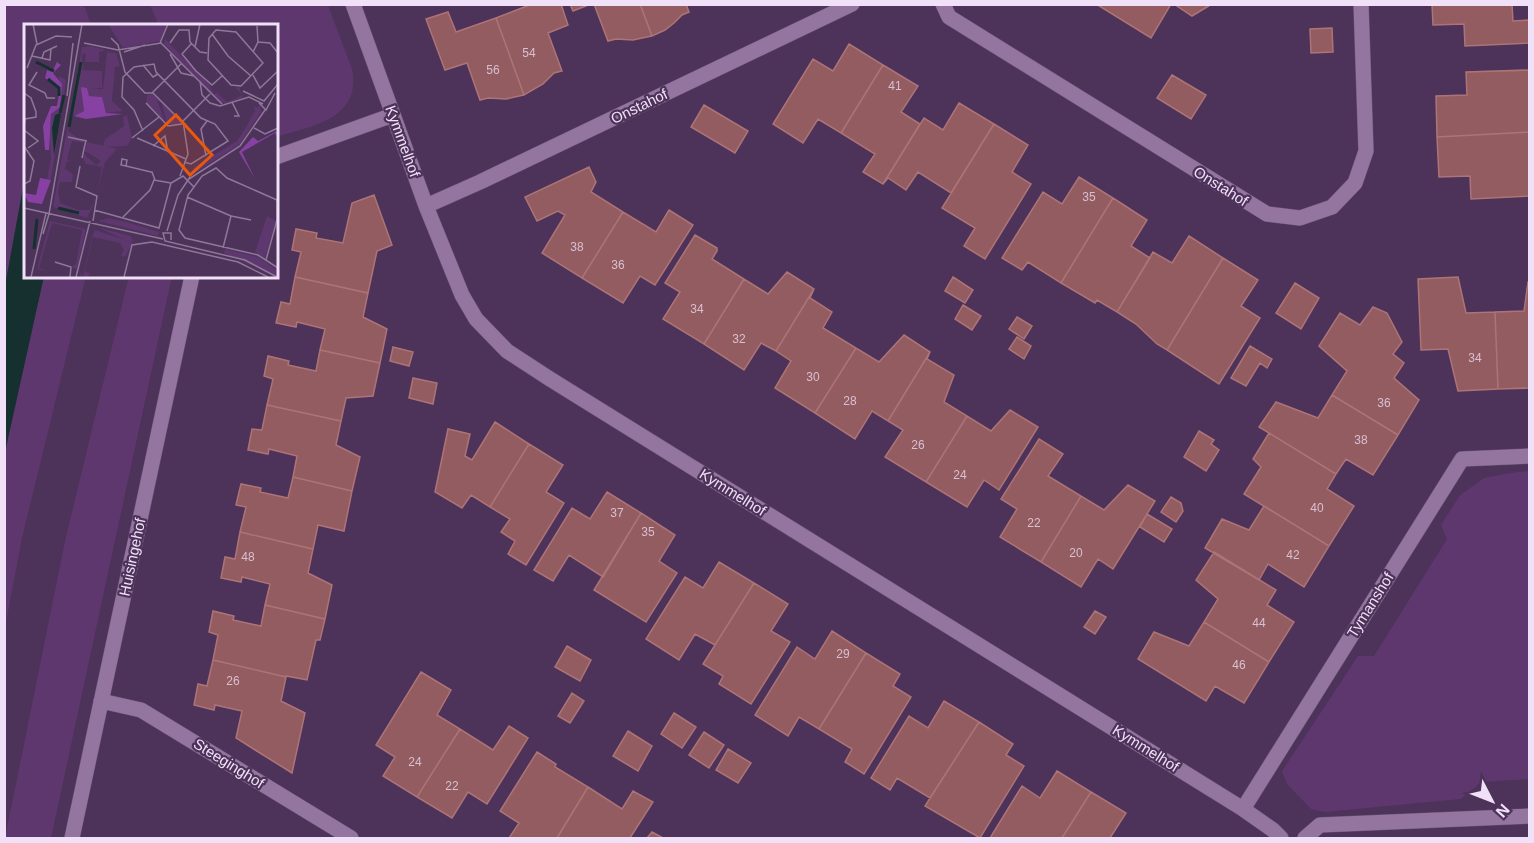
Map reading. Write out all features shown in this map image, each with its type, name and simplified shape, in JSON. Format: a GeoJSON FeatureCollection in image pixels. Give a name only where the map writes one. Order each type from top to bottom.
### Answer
{"type":"FeatureCollection","features":[{"type":"Feature","properties":{"kind":"street","name":"Kymmelhof"},"geometry":{"type":"LineString","coordinates":[[353,4],[426,206],[462,295],[476,319],[507,351],[1243,808],[1281,838]]}},
{"type":"Feature","properties":{"kind":"street","name":"Onstahof"},"geometry":{"type":"LineString","coordinates":[[426,206],[852,4]]}},
{"type":"Feature","properties":{"kind":"street","name":"Onstahof"},"geometry":{"type":"LineString","coordinates":[[943,4],[949,17],[1267,214],[1300,218],[1332,207],[1340,199],[1355,183],[1366,151],[1361,4]]}},
{"type":"Feature","properties":{"kind":"street"},"geometry":{"type":"LineString","coordinates":[[278,156],[393,115]]}},
{"type":"Feature","properties":{"kind":"street","name":"Huisingehof"},"geometry":{"type":"LineString","coordinates":[[72,838],[192,278]]}},
{"type":"Feature","properties":{"kind":"street","name":"Tymanshof"},"geometry":{"type":"LineString","coordinates":[[1243,808],[1462,459],[1530,456]]}},
{"type":"Feature","properties":{"kind":"street","name":"Steeginghof"},"geometry":{"type":"LineString","coordinates":[[101,701],[141,710],[351,838]]}},
{"type":"Feature","properties":{"kind":"street"},"geometry":{"type":"LineString","coordinates":[[1305,838],[1320,825],[1530,816]]}},
{"type":"Feature","properties":{"kind":"shaded area"},"geometry":{"type":"Polygon","coordinates":[[[5,5],[84,5],[91,24],[24,24],[24,182],[5,286],[5,5]]]}},
{"type":"Feature","properties":{"kind":"shaded area"},"geometry":{"type":"Polygon","coordinates":[[[150,5],[328,5],[352,69],[353,86],[349,99],[342,110],[331,118],[278,136],[278,24],[156,24],[150,5]]]}},
{"type":"Feature","properties":{"kind":"shaded area"},"geometry":{"type":"Polygon","coordinates":[[[24,182],[24,278],[44,278],[5,452],[5,286],[24,182]]]}},
{"type":"Feature","properties":{"kind":"shaded area"},"geometry":{"type":"Polygon","coordinates":[[[44,278],[86,278],[22,538],[5,628],[5,452],[44,278]]]}},
{"type":"Feature","properties":{"kind":"shaded area"},"geometry":{"type":"Polygon","coordinates":[[[129,278],[172,278],[51,838],[5,838],[65,541],[129,278]]]}},
{"type":"Feature","properties":{"kind":"shaded area"},"geometry":{"type":"Polygon","coordinates":[[[1529,471],[1529,779],[1481,782],[1461,799],[1325,812],[1311,809],[1287,784],[1282,771],[1358,656],[1374,656],[1447,539],[1441,525],[1460,495],[1484,478],[1529,471]]]}},
{"type":"Feature","properties":{"kind":"building"},"geometry":{"type":"Polygon","coordinates":[[[532,4],[561,4],[568,25],[548,33],[562,71],[554,73],[543,84],[524,95],[496,18],[532,4]]]}},
{"type":"Feature","properties":{"kind":"building"},"geometry":{"type":"Polygon","coordinates":[[[570,4],[591,4],[573,11],[570,4]]]}},
{"type":"Feature","properties":{"kind":"building"},"geometry":{"type":"Polygon","coordinates":[[[594,4],[640,4],[652,36],[633,40],[608,41],[594,4]]]}},
{"type":"Feature","properties":{"kind":"building"},"geometry":{"type":"Polygon","coordinates":[[[640,4],[686,4],[689,12],[665,30],[652,36],[640,4]]]}},
{"type":"Feature","properties":{"kind":"building"},"geometry":{"type":"Polygon","coordinates":[[[1096,4],[1171,4],[1151,38],[1096,4]]]}},
{"type":"Feature","properties":{"kind":"building"},"geometry":{"type":"Polygon","coordinates":[[[1174,4],[1212,4],[1192,16],[1174,4]]]}},
{"type":"Feature","properties":{"kind":"building"},"geometry":{"type":"Polygon","coordinates":[[[1432,4],[1512,4],[1513,21],[1530,20],[1530,43],[1465,46],[1464,24],[1433,25],[1432,4]]]}},
{"type":"Feature","properties":{"kind":"building"},"geometry":{"type":"Polygon","coordinates":[[[448,12],[456,32],[496,18],[524,95],[506,99],[480,100],[467,63],[445,70],[426,19],[448,12]]]}},
{"type":"Feature","properties":{"kind":"building"},"geometry":{"type":"Polygon","coordinates":[[[1332,28],[1333,52],[1311,53],[1310,29],[1332,28]]]}},
{"type":"Feature","properties":{"kind":"building"},"geometry":{"type":"Polygon","coordinates":[[[849,44],[883,65],[841,133],[818,119],[803,143],[773,124],[813,59],[833,71],[849,44]]]}},
{"type":"Feature","properties":{"kind":"building"},"geometry":{"type":"Polygon","coordinates":[[[883,65],[918,86],[901,112],[920,124],[883,184],[863,172],[875,154],[841,133],[883,65]]]}},
{"type":"Feature","properties":{"kind":"building"},"geometry":{"type":"Polygon","coordinates":[[[1530,70],[1530,132],[1437,137],[1436,96],[1467,95],[1466,72],[1530,70]]]}},
{"type":"Feature","properties":{"kind":"building"},"geometry":{"type":"Polygon","coordinates":[[[1172,75],[1206,95],[1191,119],[1157,98],[1172,75]]]}},
{"type":"Feature","properties":{"kind":"building"},"geometry":{"type":"Polygon","coordinates":[[[959,103],[994,124],[951,193],[918,172],[906,190],[888,178],[883,184],[924,118],[943,130],[959,103]]]}},
{"type":"Feature","properties":{"kind":"building"},"geometry":{"type":"Polygon","coordinates":[[[704,105],[748,131],[735,153],[691,127],[704,105]]]}},
{"type":"Feature","properties":{"kind":"building"},"geometry":{"type":"Polygon","coordinates":[[[994,124],[1028,145],[1012,172],[1031,184],[985,259],[964,246],[975,228],[942,208],[994,124]]]}},
{"type":"Feature","properties":{"kind":"building"},"geometry":{"type":"Polygon","coordinates":[[[1530,132],[1530,196],[1471,199],[1470,176],[1439,177],[1437,137],[1530,132]]]}},
{"type":"Feature","properties":{"kind":"building"},"geometry":{"type":"Polygon","coordinates":[[[589,167],[596,182],[591,192],[623,212],[582,278],[542,253],[565,215],[558,211],[537,221],[525,197],[589,167]]]}},
{"type":"Feature","properties":{"kind":"building"},"geometry":{"type":"Polygon","coordinates":[[[1079,177],[1113,198],[1061,283],[1028,262],[1022,270],[1002,258],[1043,192],[1062,204],[1079,177]]]}},
{"type":"Feature","properties":{"kind":"building"},"geometry":{"type":"Polygon","coordinates":[[[374,195],[392,245],[377,251],[368,293],[295,277],[301,252],[292,250],[296,229],[317,233],[316,238],[343,243],[352,203],[374,195]]]}},
{"type":"Feature","properties":{"kind":"building"},"geometry":{"type":"Polygon","coordinates":[[[1113,198],[1147,220],[1131,246],[1150,258],[1117,312],[1097,300],[1095,303],[1061,283],[1113,198]]]}},
{"type":"Feature","properties":{"kind":"building"},"geometry":{"type":"Polygon","coordinates":[[[669,210],[693,225],[655,285],[640,276],[623,303],[582,278],[623,212],[656,232],[669,210]]]}},
{"type":"Feature","properties":{"kind":"building"},"geometry":{"type":"Polygon","coordinates":[[[695,235],[717,248],[712,259],[744,279],[704,344],[663,319],[680,292],[665,283],[695,235]]]}},
{"type":"Feature","properties":{"kind":"building"},"geometry":{"type":"Polygon","coordinates":[[[1189,236],[1223,258],[1167,350],[1157,344],[1136,324],[1117,312],[1153,252],[1172,263],[1189,236]]]}},
{"type":"Feature","properties":{"kind":"building"},"geometry":{"type":"Polygon","coordinates":[[[1223,258],[1258,280],[1241,306],[1260,318],[1219,384],[1167,350],[1223,258]]]}},
{"type":"Feature","properties":{"kind":"building"},"geometry":{"type":"Polygon","coordinates":[[[787,272],[814,289],[776,351],[761,343],[744,370],[704,344],[744,279],[768,294],[787,272]]]}},
{"type":"Feature","properties":{"kind":"building"},"geometry":{"type":"Polygon","coordinates":[[[295,277],[368,293],[363,317],[387,329],[380,363],[320,350],[325,329],[297,322],[296,327],[276,323],[281,302],[290,304],[295,277]]]}},
{"type":"Feature","properties":{"kind":"building"},"geometry":{"type":"Polygon","coordinates":[[[953,277],[973,290],[965,303],[945,291],[953,277]]]}},
{"type":"Feature","properties":{"kind":"building"},"geometry":{"type":"Polygon","coordinates":[[[1458,277],[1466,313],[1495,312],[1498,389],[1458,391],[1448,349],[1421,350],[1418,279],[1458,277]]]}},
{"type":"Feature","properties":{"kind":"building"},"geometry":{"type":"Polygon","coordinates":[[[1528,282],[1530,282],[1530,388],[1498,389],[1495,312],[1524,311],[1528,282]]]}},
{"type":"Feature","properties":{"kind":"building"},"geometry":{"type":"Polygon","coordinates":[[[1295,283],[1319,298],[1301,329],[1276,313],[1295,283]]]}},
{"type":"Feature","properties":{"kind":"building"},"geometry":{"type":"Polygon","coordinates":[[[814,289],[810,298],[832,312],[823,328],[856,348],[815,413],[775,388],[791,361],[776,351],[814,289]]]}},
{"type":"Feature","properties":{"kind":"building"},"geometry":{"type":"Polygon","coordinates":[[[963,305],[981,316],[972,330],[955,319],[963,305]]]}},
{"type":"Feature","properties":{"kind":"building"},"geometry":{"type":"Polygon","coordinates":[[[1373,307],[1387,313],[1402,342],[1393,354],[1404,363],[1394,378],[1419,400],[1398,435],[1332,395],[1347,371],[1319,346],[1340,313],[1360,325],[1373,307]]]}},
{"type":"Feature","properties":{"kind":"building"},"geometry":{"type":"Polygon","coordinates":[[[1017,317],[1032,326],[1024,339],[1009,329],[1017,317]]]}},
{"type":"Feature","properties":{"kind":"building"},"geometry":{"type":"Polygon","coordinates":[[[904,335],[930,352],[888,421],[872,411],[855,439],[815,413],[856,348],[879,362],[904,335]]]}},
{"type":"Feature","properties":{"kind":"building"},"geometry":{"type":"Polygon","coordinates":[[[1017,337],[1031,346],[1024,359],[1009,349],[1017,337]]]}},
{"type":"Feature","properties":{"kind":"building"},"geometry":{"type":"Polygon","coordinates":[[[1250,346],[1272,359],[1267,368],[1260,363],[1246,386],[1231,378],[1250,346]]]}},
{"type":"Feature","properties":{"kind":"building"},"geometry":{"type":"Polygon","coordinates":[[[393,347],[413,352],[409,366],[390,361],[393,347]]]}},
{"type":"Feature","properties":{"kind":"building"},"geometry":{"type":"Polygon","coordinates":[[[320,350],[380,363],[373,396],[346,398],[341,421],[267,405],[273,379],[264,376],[268,356],[289,361],[288,365],[316,371],[320,350]]]}},
{"type":"Feature","properties":{"kind":"building"},"geometry":{"type":"Polygon","coordinates":[[[930,352],[927,359],[954,375],[944,402],[967,416],[926,482],[885,457],[903,430],[888,421],[930,352]]]}},
{"type":"Feature","properties":{"kind":"building"},"geometry":{"type":"Polygon","coordinates":[[[413,378],[437,383],[433,404],[409,398],[413,378]]]}},
{"type":"Feature","properties":{"kind":"building"},"geometry":{"type":"Polygon","coordinates":[[[1332,395],[1398,435],[1373,475],[1346,459],[1336,474],[1259,427],[1276,402],[1318,418],[1332,395]]]}},
{"type":"Feature","properties":{"kind":"building"},"geometry":{"type":"Polygon","coordinates":[[[267,405],[341,421],[336,445],[360,457],[352,491],[293,477],[297,456],[269,449],[268,454],[248,450],[252,429],[262,430],[267,405]]]}},
{"type":"Feature","properties":{"kind":"building"},"geometry":{"type":"Polygon","coordinates":[[[1010,410],[1038,427],[999,490],[984,480],[967,507],[926,482],[967,416],[991,431],[1010,410]]]}},
{"type":"Feature","properties":{"kind":"building"},"geometry":{"type":"Polygon","coordinates":[[[495,422],[529,444],[490,507],[471,495],[462,508],[435,492],[448,429],[470,434],[465,456],[472,460],[495,422]]]}},
{"type":"Feature","properties":{"kind":"building"},"geometry":{"type":"Polygon","coordinates":[[[1199,431],[1214,440],[1211,444],[1219,450],[1206,471],[1184,457],[1199,431]]]}},
{"type":"Feature","properties":{"kind":"building"},"geometry":{"type":"Polygon","coordinates":[[[1269,433],[1336,474],[1327,489],[1354,506],[1329,546],[1244,494],[1261,467],[1253,459],[1269,433]]]}},
{"type":"Feature","properties":{"kind":"building"},"geometry":{"type":"Polygon","coordinates":[[[1039,439],[1063,454],[1048,476],[1081,496],[1041,562],[1000,537],[1017,509],[1001,499],[1039,439]]]}},
{"type":"Feature","properties":{"kind":"building"},"geometry":{"type":"Polygon","coordinates":[[[529,444],[563,465],[546,492],[564,503],[526,565],[508,554],[515,541],[501,532],[510,519],[490,507],[529,444]]]}},
{"type":"Feature","properties":{"kind":"building"},"geometry":{"type":"Polygon","coordinates":[[[293,477],[352,491],[344,531],[318,525],[313,549],[240,532],[246,507],[236,505],[241,484],[261,488],[260,492],[288,498],[293,477]]]}},
{"type":"Feature","properties":{"kind":"building"},"geometry":{"type":"Polygon","coordinates":[[[1128,485],[1155,501],[1113,569],[1098,559],[1081,587],[1041,562],[1081,496],[1104,510],[1128,485]]]}},
{"type":"Feature","properties":{"kind":"building"},"geometry":{"type":"Polygon","coordinates":[[[607,492],[641,513],[603,577],[569,555],[553,581],[534,570],[572,508],[590,519],[607,492]]]}},
{"type":"Feature","properties":{"kind":"building"},"geometry":{"type":"Polygon","coordinates":[[[1171,497],[1181,503],[1183,511],[1176,522],[1161,512],[1171,497]]]}},
{"type":"Feature","properties":{"kind":"building"},"geometry":{"type":"Polygon","coordinates":[[[1264,506],[1329,546],[1304,587],[1268,564],[1259,580],[1205,548],[1222,519],[1249,530],[1264,506]]]}},
{"type":"Feature","properties":{"kind":"building"},"geometry":{"type":"Polygon","coordinates":[[[641,513],[675,535],[659,561],[677,573],[646,622],[594,590],[641,513]]]}},
{"type":"Feature","properties":{"kind":"building"},"geometry":{"type":"Polygon","coordinates":[[[1147,514],[1172,529],[1164,542],[1140,527],[1147,514]]]}},
{"type":"Feature","properties":{"kind":"building"},"geometry":{"type":"Polygon","coordinates":[[[240,532],[313,549],[308,573],[332,585],[325,619],[265,605],[270,584],[242,577],[241,582],[221,578],[225,557],[235,559],[240,532]]]}},
{"type":"Feature","properties":{"kind":"building"},"geometry":{"type":"Polygon","coordinates":[[[1214,552],[1276,590],[1267,605],[1294,622],[1269,662],[1204,622],[1218,599],[1196,580],[1214,552]]]}},
{"type":"Feature","properties":{"kind":"building"},"geometry":{"type":"Polygon","coordinates":[[[719,562],[754,583],[715,645],[695,634],[679,660],[646,639],[685,577],[703,588],[719,562]]]}},
{"type":"Feature","properties":{"kind":"building"},"geometry":{"type":"Polygon","coordinates":[[[754,583],[788,604],[771,631],[790,642],[751,704],[719,684],[723,676],[703,664],[754,583]]]}},
{"type":"Feature","properties":{"kind":"building"},"geometry":{"type":"Polygon","coordinates":[[[265,605],[325,619],[320,640],[316,640],[307,680],[213,660],[218,635],[209,632],[213,611],[234,616],[233,620],[261,626],[265,605]]]}},
{"type":"Feature","properties":{"kind":"building"},"geometry":{"type":"Polygon","coordinates":[[[1095,611],[1106,617],[1095,634],[1084,627],[1095,611]]]}},
{"type":"Feature","properties":{"kind":"building"},"geometry":{"type":"Polygon","coordinates":[[[1204,622],[1269,662],[1244,703],[1215,686],[1206,701],[1138,659],[1154,632],[1189,646],[1204,622]]]}},
{"type":"Feature","properties":{"kind":"building"},"geometry":{"type":"Polygon","coordinates":[[[832,631],[866,653],[819,729],[799,717],[788,736],[755,715],[797,647],[815,659],[832,631]]]}},
{"type":"Feature","properties":{"kind":"building"},"geometry":{"type":"Polygon","coordinates":[[[567,646],[591,660],[580,681],[555,667],[567,646]]]}},
{"type":"Feature","properties":{"kind":"building"},"geometry":{"type":"Polygon","coordinates":[[[866,653],[900,674],[893,686],[911,697],[864,774],[845,762],[852,749],[819,729],[866,653]]]}},
{"type":"Feature","properties":{"kind":"building"},"geometry":{"type":"Polygon","coordinates":[[[213,660],[286,677],[281,701],[305,713],[292,773],[236,738],[242,711],[215,705],[214,710],[194,705],[198,684],[207,686],[213,660]]]}},
{"type":"Feature","properties":{"kind":"building"},"geometry":{"type":"Polygon","coordinates":[[[421,672],[451,690],[437,715],[460,729],[417,797],[383,776],[395,757],[376,745],[421,672]]]}},
{"type":"Feature","properties":{"kind":"building"},"geometry":{"type":"Polygon","coordinates":[[[572,693],[584,701],[570,723],[558,716],[572,693]]]}},
{"type":"Feature","properties":{"kind":"building"},"geometry":{"type":"Polygon","coordinates":[[[944,701],[979,722],[930,798],[897,778],[890,790],[871,778],[909,716],[928,728],[944,701]]]}},
{"type":"Feature","properties":{"kind":"building"},"geometry":{"type":"Polygon","coordinates":[[[674,713],[696,727],[682,748],[661,734],[674,713]]]}},
{"type":"Feature","properties":{"kind":"building"},"geometry":{"type":"Polygon","coordinates":[[[979,722],[1013,744],[1006,755],[1024,766],[980,838],[925,806],[979,722]]]}},
{"type":"Feature","properties":{"kind":"building"},"geometry":{"type":"Polygon","coordinates":[[[509,726],[528,738],[487,804],[468,792],[452,818],[417,797],[460,729],[493,750],[509,726]]]}},
{"type":"Feature","properties":{"kind":"building"},"geometry":{"type":"Polygon","coordinates":[[[628,731],[652,746],[638,771],[613,756],[628,731]]]}},
{"type":"Feature","properties":{"kind":"building"},"geometry":{"type":"Polygon","coordinates":[[[704,732],[724,745],[709,768],[689,755],[704,732]]]}},
{"type":"Feature","properties":{"kind":"building"},"geometry":{"type":"Polygon","coordinates":[[[728,749],[751,763],[738,783],[716,770],[728,749]]]}},
{"type":"Feature","properties":{"kind":"building"},"geometry":{"type":"Polygon","coordinates":[[[537,752],[556,764],[555,767],[588,787],[557,838],[509,838],[519,823],[500,811],[537,752]]]}},
{"type":"Feature","properties":{"kind":"building"},"geometry":{"type":"Polygon","coordinates":[[[1057,771],[1091,792],[1062,838],[990,838],[1022,786],[1040,798],[1057,771]]]}},
{"type":"Feature","properties":{"kind":"building"},"geometry":{"type":"Polygon","coordinates":[[[588,787],[622,809],[633,791],[653,802],[630,838],[557,838],[588,787]]]}},
{"type":"Feature","properties":{"kind":"building"},"geometry":{"type":"Polygon","coordinates":[[[1091,792],[1126,813],[1110,838],[1062,838],[1091,792]]]}},
{"type":"Feature","properties":{"kind":"building"},"geometry":{"type":"Polygon","coordinates":[[[652,832],[663,838],[647,838],[652,832]]]}}]}
